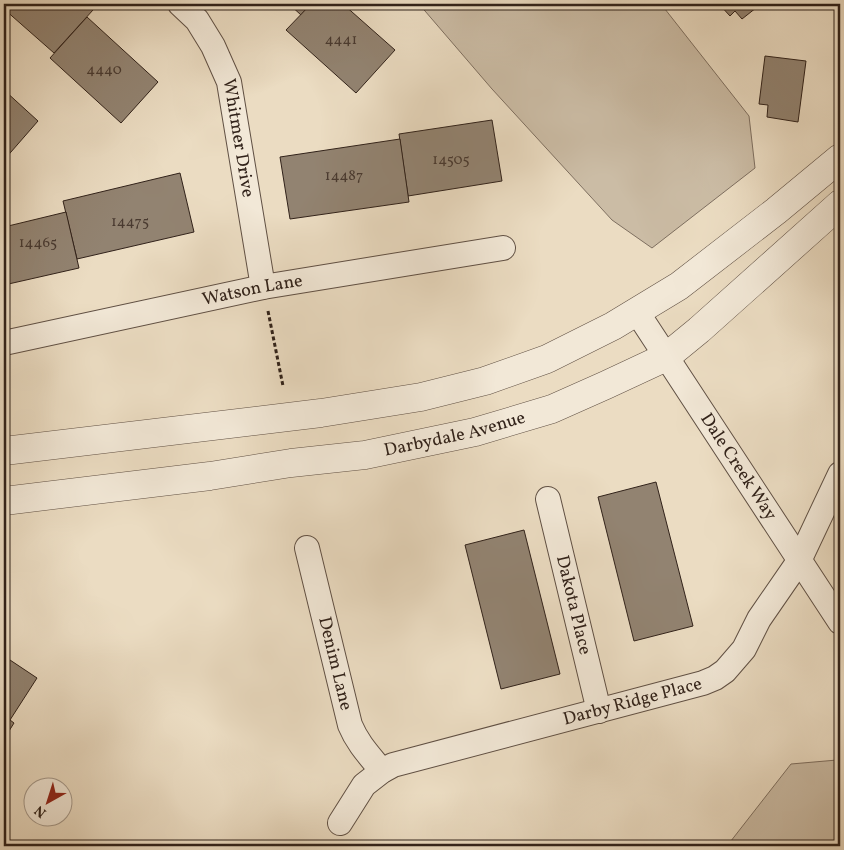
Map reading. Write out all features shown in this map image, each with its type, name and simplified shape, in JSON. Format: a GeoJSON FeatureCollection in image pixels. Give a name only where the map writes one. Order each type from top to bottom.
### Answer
{"type":"FeatureCollection","features":[{"type":"Feature","properties":{"kind":"street","name":"Whitmer Drive"},"geometry":{"type":"LineString","coordinates":[[180,4],[197,20],[213,46],[229,82],[263,287]]}},
{"type":"Feature","properties":{"kind":"street"},"geometry":{"type":"LineString","coordinates":[[4,451],[321,413],[421,396],[485,381],[547,359],[613,326],[679,286],[713,261],[840,158]]}},
{"type":"Feature","properties":{"kind":"street","name":"Darbydale Avenue"},"geometry":{"type":"LineString","coordinates":[[4,501],[210,476],[291,462],[365,456],[475,432],[552,409],[666,356],[700,330],[840,204]]}},
{"type":"Feature","properties":{"kind":"street","name":"Watson Lane"},"geometry":{"type":"LineString","coordinates":[[4,343],[263,287],[503,248]]}},
{"type":"Feature","properties":{"kind":"street","name":"Dale Creek Way"},"geometry":{"type":"LineString","coordinates":[[636,312],[840,622]]}},
{"type":"Feature","properties":{"kind":"street","name":"Darby Ridge Place"},"geometry":{"type":"LineString","coordinates":[[340,823],[364,785],[382,770],[393,765],[703,683],[715,678],[725,671],[744,650],[759,619],[799,560],[840,474]]}},
{"type":"Feature","properties":{"kind":"street","name":"Dakota Place"},"geometry":{"type":"LineString","coordinates":[[548,499],[599,711]]}},
{"type":"Feature","properties":{"kind":"street","name":"Denim Lane"},"geometry":{"type":"LineString","coordinates":[[307,548],[350,726],[362,748],[382,770]]}},
{"type":"Feature","properties":{"kind":"path"},"geometry":{"type":"LineString","coordinates":[[271,328],[283,386]]}},
{"type":"Feature","properties":{"kind":"shaded area"},"geometry":{"type":"Polygon","coordinates":[[[419,4],[661,4],[749,116],[755,168],[652,248],[612,220],[492,89],[419,4]]]}},
{"type":"Feature","properties":{"kind":"shaded area"},"geometry":{"type":"Polygon","coordinates":[[[837,760],[840,764],[840,846],[727,846],[791,764],[837,760]]]}},
{"type":"Feature","properties":{"kind":"building"},"geometry":{"type":"Polygon","coordinates":[[[4,4],[86,4],[93,10],[54,53],[4,9],[4,4]]]}},
{"type":"Feature","properties":{"kind":"building"},"geometry":{"type":"Polygon","coordinates":[[[289,4],[311,4],[301,15],[289,4]]]}},
{"type":"Feature","properties":{"kind":"building"},"geometry":{"type":"Polygon","coordinates":[[[311,4],[343,4],[395,50],[356,93],[286,30],[311,4]]]}},
{"type":"Feature","properties":{"kind":"building"},"geometry":{"type":"Polygon","coordinates":[[[719,4],[761,4],[742,19],[735,11],[730,16],[719,4]]]}},
{"type":"Feature","properties":{"kind":"building"},"geometry":{"type":"Polygon","coordinates":[[[87,17],[158,82],[121,123],[50,58],[87,17]]]}},
{"type":"Feature","properties":{"kind":"building"},"geometry":{"type":"Polygon","coordinates":[[[765,56],[806,61],[798,122],[767,117],[768,105],[759,104],[765,56]]]}},
{"type":"Feature","properties":{"kind":"building"},"geometry":{"type":"Polygon","coordinates":[[[4,90],[38,121],[4,160],[4,90]]]}},
{"type":"Feature","properties":{"kind":"building"},"geometry":{"type":"Polygon","coordinates":[[[492,120],[502,181],[408,196],[399,134],[492,120]]]}},
{"type":"Feature","properties":{"kind":"building"},"geometry":{"type":"Polygon","coordinates":[[[400,139],[409,202],[290,219],[280,157],[400,139]]]}},
{"type":"Feature","properties":{"kind":"building"},"geometry":{"type":"Polygon","coordinates":[[[180,173],[194,232],[77,259],[63,201],[180,173]]]}},
{"type":"Feature","properties":{"kind":"building"},"geometry":{"type":"Polygon","coordinates":[[[66,212],[79,268],[4,285],[4,227],[66,212]]]}},
{"type":"Feature","properties":{"kind":"building"},"geometry":{"type":"Polygon","coordinates":[[[656,482],[693,626],[634,641],[598,497],[656,482]]]}},
{"type":"Feature","properties":{"kind":"building"},"geometry":{"type":"Polygon","coordinates":[[[524,530],[560,674],[501,689],[465,545],[524,530]]]}},
{"type":"Feature","properties":{"kind":"building"},"geometry":{"type":"Polygon","coordinates":[[[4,656],[37,678],[10,720],[14,723],[4,739],[4,656]]]}}]}
